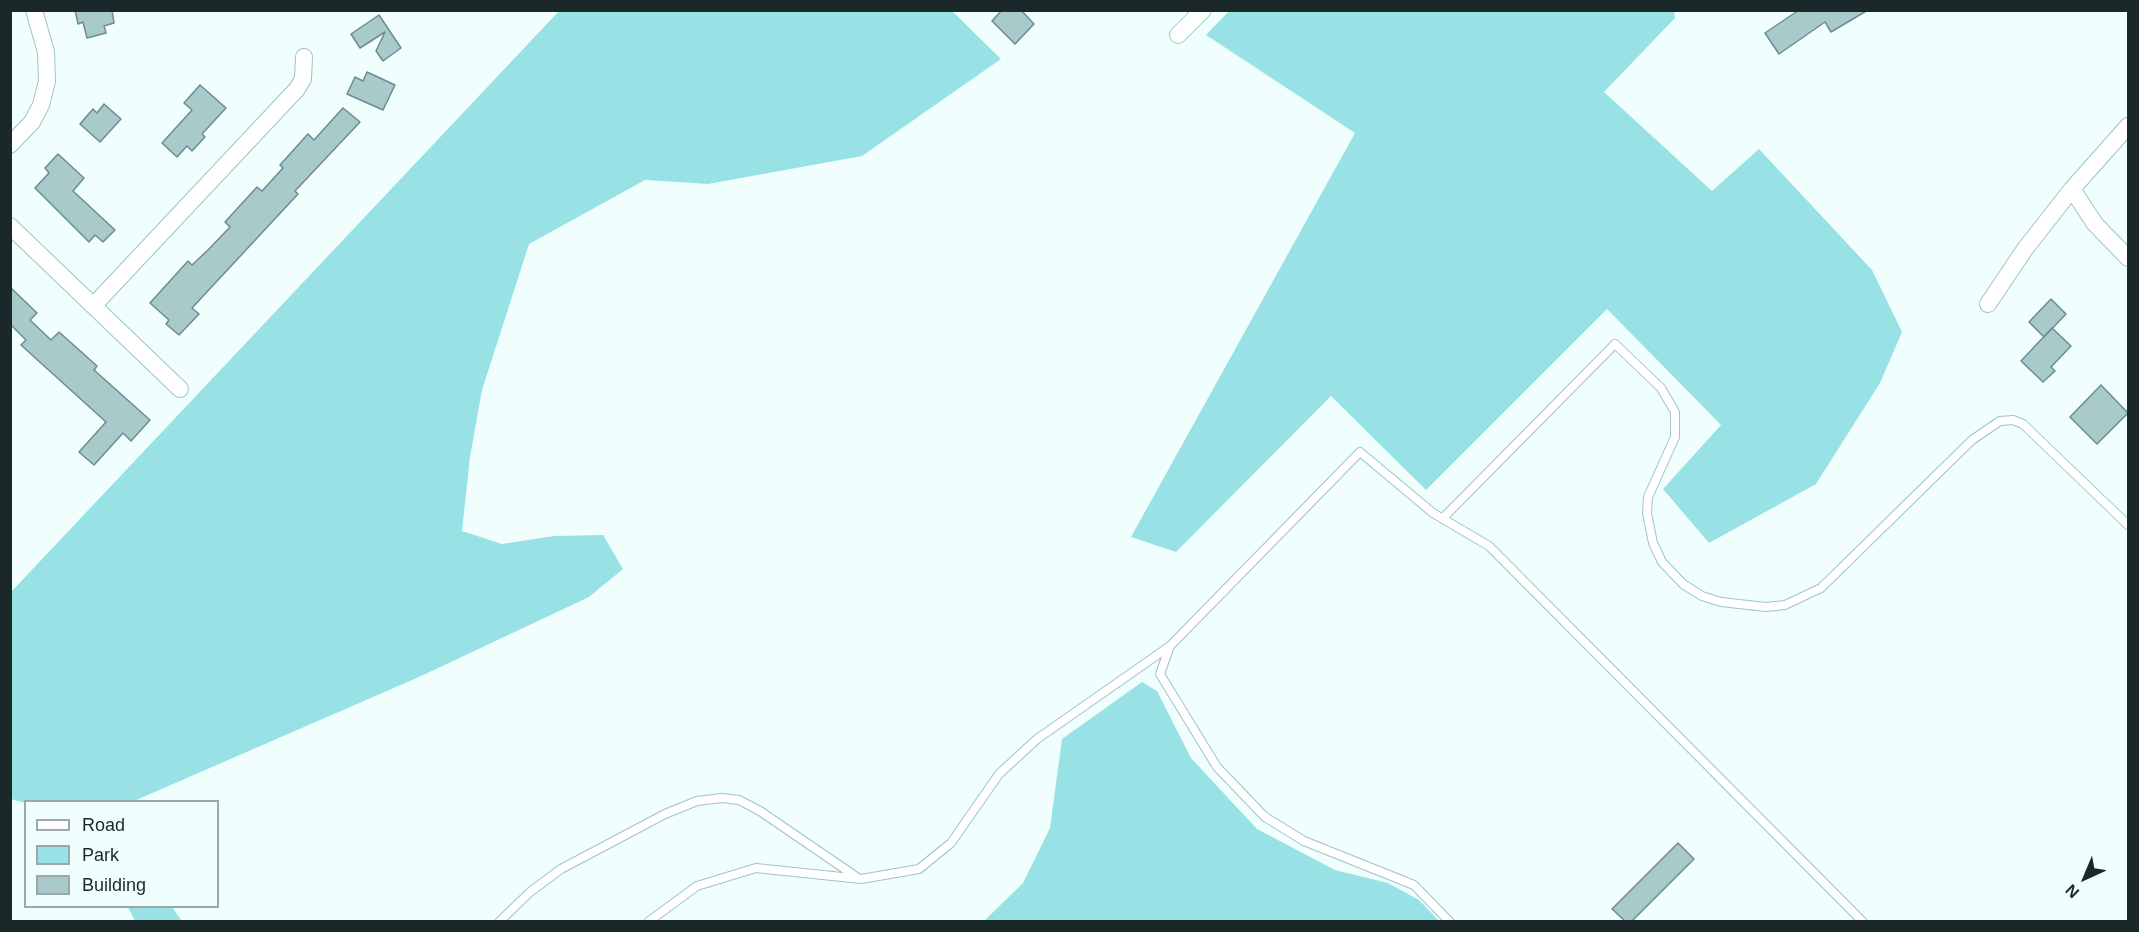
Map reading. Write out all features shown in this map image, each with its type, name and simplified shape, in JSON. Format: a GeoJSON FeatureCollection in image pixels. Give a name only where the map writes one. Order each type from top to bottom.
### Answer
{"type":"FeatureCollection","features":[{"type":"Feature","properties":{"kind":"street"},"geometry":{"type":"LineString","coordinates":[[10,145],[32,123],[41,105],[47,81],[47,61],[34,10]]}},
{"type":"Feature","properties":{"kind":"street"},"geometry":{"type":"LineString","coordinates":[[1178,35],[1203,10]]}},
{"type":"Feature","properties":{"kind":"street"},"geometry":{"type":"LineString","coordinates":[[94,305],[297,88],[303,79],[304,57]]}},
{"type":"Feature","properties":{"kind":"street"},"geometry":{"type":"LineString","coordinates":[[1988,304],[2025,249],[2072,189],[2128,126]]}},
{"type":"Feature","properties":{"kind":"street"},"geometry":{"type":"LineString","coordinates":[[2072,189],[2095,224],[2128,258]]}},
{"type":"Feature","properties":{"kind":"street"},"geometry":{"type":"LineString","coordinates":[[10,226],[180,388]]}},
{"type":"Feature","properties":{"kind":"lane"},"geometry":{"type":"LineString","coordinates":[[1443,518],[1615,344],[1661,388],[1676,412],[1675,437],[1648,497],[1647,513],[1653,543],[1662,562],[1683,584],[1702,596],[1720,602],[1766,607],[1785,605],[1813,592],[1835,575],[1972,440],[2000,420],[2013,420],[2024,424],[2128,525]]}},
{"type":"Feature","properties":{"kind":"lane"},"geometry":{"type":"LineString","coordinates":[[648,921],[697,886],[756,868],[861,879],[919,869],[951,843],[999,774],[1036,739],[1170,646],[1359,452],[1443,518],[1489,546],[1863,921]]}},
{"type":"Feature","properties":{"kind":"lane"},"geometry":{"type":"LineString","coordinates":[[1170,646],[1160,674],[1216,767],[1265,817],[1304,841],[1414,885],[1450,921]]}},
{"type":"Feature","properties":{"kind":"lane"},"geometry":{"type":"LineString","coordinates":[[499,921],[530,892],[561,869],[664,814],[697,801],[722,798],[739,800],[760,811],[861,879]]}},
{"type":"Feature","properties":{"kind":"green space"},"geometry":{"type":"Polygon","coordinates":[[[560,10],[952,11],[1001,59],[862,156],[708,184],[645,180],[529,244],[482,390],[470,457],[462,531],[502,544],[554,536],[603,535],[623,569],[589,597],[419,677],[136,800],[24,800],[24,803],[11,799],[11,592],[560,10]]]}},
{"type":"Feature","properties":{"kind":"green space"},"geometry":{"type":"Polygon","coordinates":[[[1229,11],[1674,11],[1675,18],[1604,92],[1712,191],[1759,149],[1872,270],[1902,332],[1880,383],[1816,484],[1709,543],[1663,489],[1721,425],[1607,309],[1426,490],[1331,396],[1176,552],[1131,537],[1355,133],[1206,35],[1229,11]]]}},
{"type":"Feature","properties":{"kind":"green space"},"geometry":{"type":"Polygon","coordinates":[[[1142,682],[1157,691],[1191,758],[1257,829],[1335,870],[1388,883],[1419,900],[1439,921],[984,921],[1023,883],[1050,828],[1062,739],[1142,682]]]}},
{"type":"Feature","properties":{"kind":"green space"},"geometry":{"type":"Polygon","coordinates":[[[128,908],[173,908],[182,921],[135,921],[128,908]]]}},
{"type":"Feature","properties":{"kind":"building"},"geometry":{"type":"Polygon","coordinates":[[[75,10],[112,10],[114,23],[104,26],[106,33],[87,38],[83,22],[78,24],[75,10]]]}},
{"type":"Feature","properties":{"kind":"building"},"geometry":{"type":"Polygon","coordinates":[[[1002,10],[1021,10],[1034,24],[1015,44],[992,21],[1002,10]]]}},
{"type":"Feature","properties":{"kind":"building"},"geometry":{"type":"Polygon","coordinates":[[[1799,10],[1868,10],[1831,32],[1825,22],[1779,54],[1765,33],[1799,10]]]}},
{"type":"Feature","properties":{"kind":"building"},"geometry":{"type":"Polygon","coordinates":[[[379,15],[401,48],[383,61],[376,51],[385,32],[360,48],[351,34],[379,15]]]}},
{"type":"Feature","properties":{"kind":"building"},"geometry":{"type":"Polygon","coordinates":[[[367,72],[395,85],[383,110],[347,94],[355,77],[363,81],[367,72]]]}},
{"type":"Feature","properties":{"kind":"building"},"geometry":{"type":"Polygon","coordinates":[[[200,85],[226,108],[202,134],[205,137],[192,151],[187,146],[177,157],[162,143],[192,110],[184,103],[200,85]]]}},
{"type":"Feature","properties":{"kind":"building"},"geometry":{"type":"Polygon","coordinates":[[[104,104],[121,119],[100,142],[80,124],[93,109],[97,113],[104,104]]]}},
{"type":"Feature","properties":{"kind":"building"},"geometry":{"type":"Polygon","coordinates":[[[343,108],[360,122],[295,191],[298,194],[192,308],[199,314],[179,335],[166,324],[169,320],[150,303],[188,261],[192,265],[230,227],[225,222],[257,187],[262,191],[283,168],[280,165],[308,134],[314,140],[343,108]]]}},
{"type":"Feature","properties":{"kind":"building"},"geometry":{"type":"Polygon","coordinates":[[[58,154],[84,178],[73,191],[115,230],[103,242],[95,235],[89,242],[35,188],[49,173],[45,168],[58,154]]]}},
{"type":"Feature","properties":{"kind":"building"},"geometry":{"type":"Polygon","coordinates":[[[10,287],[37,313],[30,320],[51,340],[59,332],[97,366],[94,370],[150,420],[131,441],[123,433],[94,465],[79,452],[106,422],[21,345],[26,340],[10,324],[10,287]]]}},
{"type":"Feature","properties":{"kind":"building"},"geometry":{"type":"Polygon","coordinates":[[[2051,299],[2066,314],[2044,337],[2029,322],[2051,299]]]}},
{"type":"Feature","properties":{"kind":"building"},"geometry":{"type":"Polygon","coordinates":[[[2052,328],[2071,346],[2051,367],[2055,371],[2043,382],[2021,361],[2052,328]]]}},
{"type":"Feature","properties":{"kind":"building"},"geometry":{"type":"Polygon","coordinates":[[[2101,385],[2128,413],[2097,444],[2070,417],[2101,385]]]}},
{"type":"Feature","properties":{"kind":"building"},"geometry":{"type":"Polygon","coordinates":[[[1678,843],[1694,859],[1632,921],[1625,921],[1612,909],[1678,843]]]}}]}
